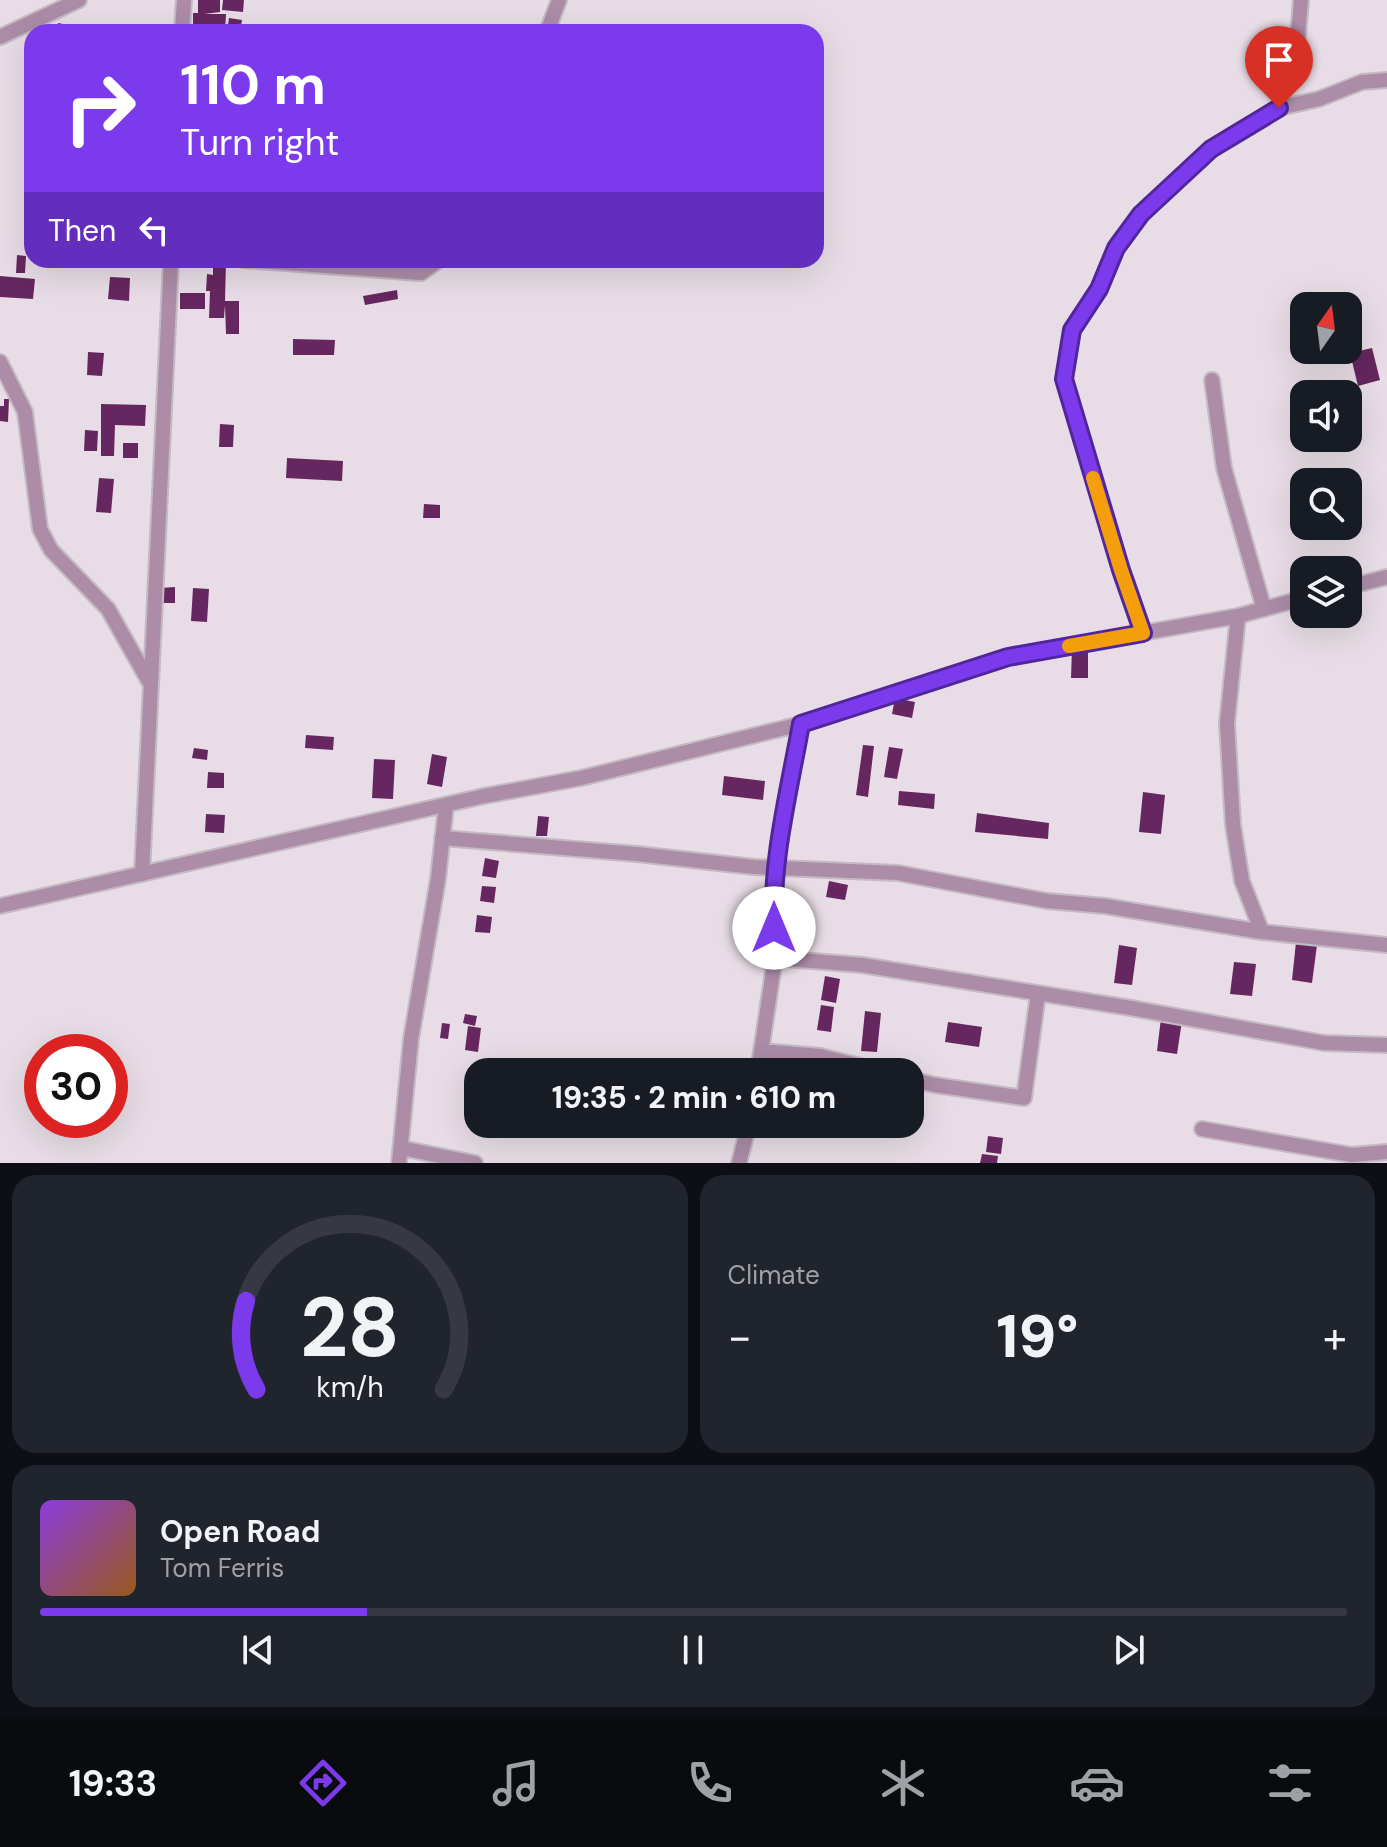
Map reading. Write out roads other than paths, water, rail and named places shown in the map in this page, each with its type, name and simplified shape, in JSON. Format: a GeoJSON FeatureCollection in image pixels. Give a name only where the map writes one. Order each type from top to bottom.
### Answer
{"type":"FeatureCollection","features":[{"type":"Feature","properties":{"kind":"street"},"geometry":{"type":"LineString","coordinates":[[28,24],[79,0]]}},
{"type":"Feature","properties":{"kind":"street"},"geometry":{"type":"LineString","coordinates":[[182,24],[184,0]]}},
{"type":"Feature","properties":{"kind":"street"},"geometry":{"type":"LineString","coordinates":[[550,24],[559,0]]}},
{"type":"Feature","properties":{"kind":"street"},"geometry":{"type":"LineString","coordinates":[[1279,108],[1297,47],[1301,0]]}},
{"type":"Feature","properties":{"kind":"street"},"geometry":{"type":"LineString","coordinates":[[0,37],[24,26]]}},
{"type":"Feature","properties":{"kind":"street"},"geometry":{"type":"LineString","coordinates":[[1143,633],[1064,379],[1072,330],[1099,289],[1116,248],[1141,214],[1211,149],[1279,108],[1319,99],[1362,82],[1387,80]]}},
{"type":"Feature","properties":{"kind":"street"},"geometry":{"type":"LineString","coordinates":[[142,874],[171,268]]}},
{"type":"Feature","properties":{"kind":"street"},"geometry":{"type":"LineString","coordinates":[[353,268],[421,273],[428,268]]}},
{"type":"Feature","properties":{"kind":"street"},"geometry":{"type":"LineString","coordinates":[[0,362],[25,412],[40,529],[51,550],[108,609],[151,685]]}},
{"type":"Feature","properties":{"kind":"street"},"geometry":{"type":"LineString","coordinates":[[1212,380],[1224,468],[1264,609]]}},
{"type":"Feature","properties":{"kind":"street"},"geometry":{"type":"LineString","coordinates":[[1362,583],[1387,577]]}},
{"type":"Feature","properties":{"kind":"street"},"geometry":{"type":"LineString","coordinates":[[0,906],[581,778],[801,724],[1008,657],[1238,616],[1290,602]]}},
{"type":"Feature","properties":{"kind":"street"},"geometry":{"type":"LineString","coordinates":[[1238,616],[1227,723],[1233,825],[1242,881],[1262,932]]}},
{"type":"Feature","properties":{"kind":"street"},"geometry":{"type":"LineString","coordinates":[[760,1058],[775,958],[773,899],[776,867],[801,724]]}},
{"type":"Feature","properties":{"kind":"street"},"geometry":{"type":"LineString","coordinates":[[446,806],[438,879],[411,1039],[400,1155],[475,1163]]}},
{"type":"Feature","properties":{"kind":"street"},"geometry":{"type":"LineString","coordinates":[[442,838],[754,867],[898,873],[1047,901],[1105,906],[1262,932],[1387,945]]}},
{"type":"Feature","properties":{"kind":"street"},"geometry":{"type":"LineString","coordinates":[[775,958],[862,965],[1324,1043],[1387,1045]]}},
{"type":"Feature","properties":{"kind":"street"},"geometry":{"type":"LineString","coordinates":[[924,1082],[1024,1098],[1038,994]]}},
{"type":"Feature","properties":{"kind":"street"},"geometry":{"type":"LineString","coordinates":[[761,1051],[828,1058]]}},
{"type":"Feature","properties":{"kind":"street"},"geometry":{"type":"LineString","coordinates":[[1202,1129],[1352,1155],[1387,1152]]}},
{"type":"Feature","properties":{"kind":"street"},"geometry":{"type":"LineString","coordinates":[[739,1163],[745,1138]]}}]}
